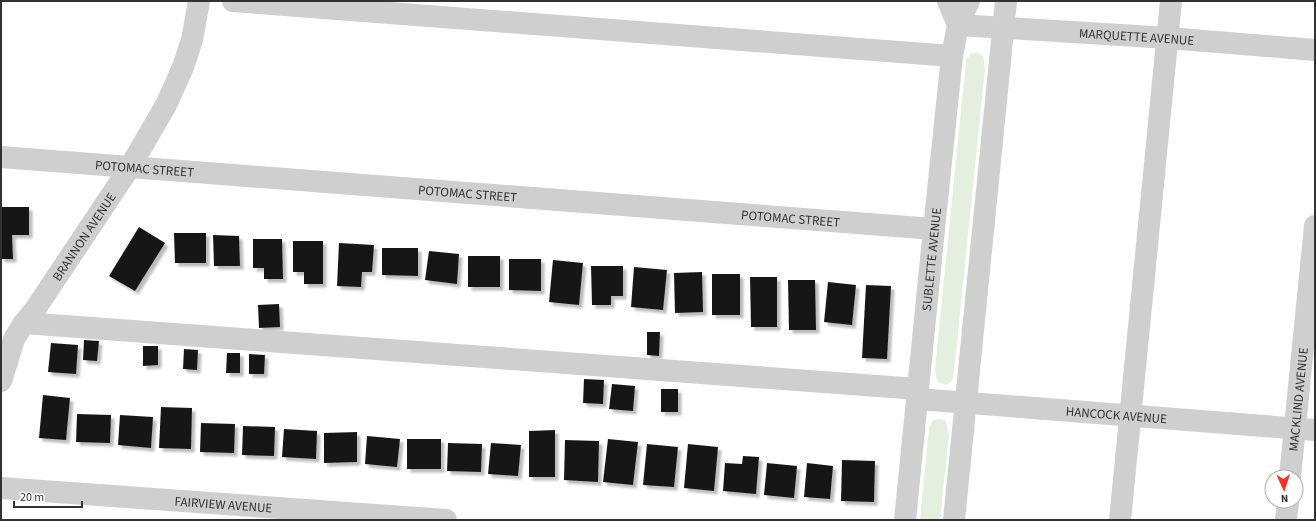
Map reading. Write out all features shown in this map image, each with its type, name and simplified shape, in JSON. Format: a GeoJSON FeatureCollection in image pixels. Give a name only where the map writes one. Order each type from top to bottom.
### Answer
{"type":"FeatureCollection","features":[{"type":"Feature","properties":{"kind":"street","name":"BRANNON AVENUE"},"geometry":{"type":"LineString","coordinates":[[1,381],[14,339],[130,167],[166,105],[183,67],[192,40],[199,1]]}},
{"type":"Feature","properties":{"kind":"street"},"geometry":{"type":"LineString","coordinates":[[234,1],[952,56]]}},
{"type":"Feature","properties":{"kind":"street"},"geometry":{"type":"LineString","coordinates":[[948,1],[958,25]]}},
{"type":"Feature","properties":{"kind":"street","name":"SUBLETTE AVENUE"},"geometry":{"type":"LineString","coordinates":[[905,520],[952,56],[958,25],[969,1]]}},
{"type":"Feature","properties":{"kind":"street"},"geometry":{"type":"LineString","coordinates":[[954,520],[1006,1]]}},
{"type":"Feature","properties":{"kind":"street"},"geometry":{"type":"LineString","coordinates":[[1120,520],[1171,1]]}},
{"type":"Feature","properties":{"kind":"street","name":"MARQUETTE AVENUE"},"geometry":{"type":"LineString","coordinates":[[958,25],[1168,38],[1315,50]]}},
{"type":"Feature","properties":{"kind":"street","name":"POTOMAC STREET"},"geometry":{"type":"LineString","coordinates":[[1,157],[934,229]]}},
{"type":"Feature","properties":{"kind":"street","name":"MACKLIND AVENUE"},"geometry":{"type":"LineString","coordinates":[[1293,469],[1305,430],[1315,226]]}},
{"type":"Feature","properties":{"kind":"street","name":"HANCOCK AVENUE"},"geometry":{"type":"LineString","coordinates":[[24,323],[918,394],[966,403],[1305,430]]}},
{"type":"Feature","properties":{"kind":"street","name":"FAIRVIEW AVENUE"},"geometry":{"type":"LineString","coordinates":[[1,488],[446,520]]}},
{"type":"Feature","properties":{"kind":"street"},"geometry":{"type":"LineString","coordinates":[[1286,520],[1287,509]]}},
{"type":"Feature","properties":{"kind":"green space"},"geometry":{"type":"Polygon","coordinates":[[[977,53],[982,55],[984,59],[985,69],[954,372],[952,381],[946,385],[939,383],[936,378],[935,370],[966,61],[970,54],[977,53]]]}},
{"type":"Feature","properties":{"kind":"green space"},"geometry":{"type":"Polygon","coordinates":[[[941,419],[946,421],[949,435],[940,520],[920,520],[929,428],[933,420],[941,419]]]}},
{"type":"Feature","properties":{"kind":"building"},"geometry":{"type":"Polygon","coordinates":[[[1,207],[29,207],[29,235],[12,235],[13,259],[1,259],[1,207]]]}},
{"type":"Feature","properties":{"kind":"building"},"geometry":{"type":"Polygon","coordinates":[[[139,227],[165,243],[135,291],[109,276],[139,227]]]}},
{"type":"Feature","properties":{"kind":"building"},"geometry":{"type":"Polygon","coordinates":[[[174,233],[206,233],[206,263],[175,263],[174,233]]]}},
{"type":"Feature","properties":{"kind":"building"},"geometry":{"type":"Polygon","coordinates":[[[213,235],[239,236],[240,266],[214,266],[213,235]]]}},
{"type":"Feature","properties":{"kind":"building"},"geometry":{"type":"Polygon","coordinates":[[[253,239],[282,239],[283,279],[264,279],[264,268],[253,268],[253,239]]]}},
{"type":"Feature","properties":{"kind":"building"},"geometry":{"type":"Polygon","coordinates":[[[293,241],[323,241],[323,284],[304,284],[304,272],[293,272],[293,241]]]}},
{"type":"Feature","properties":{"kind":"building"},"geometry":{"type":"Polygon","coordinates":[[[339,243],[374,245],[372,272],[362,272],[361,287],[337,286],[339,243]]]}},
{"type":"Feature","properties":{"kind":"building"},"geometry":{"type":"Polygon","coordinates":[[[382,248],[418,248],[418,276],[382,275],[382,248]]]}},
{"type":"Feature","properties":{"kind":"building"},"geometry":{"type":"Polygon","coordinates":[[[429,251],[459,254],[457,284],[425,280],[429,251]]]}},
{"type":"Feature","properties":{"kind":"building"},"geometry":{"type":"Polygon","coordinates":[[[468,256],[500,256],[500,287],[468,287],[468,256]]]}},
{"type":"Feature","properties":{"kind":"building"},"geometry":{"type":"Polygon","coordinates":[[[509,259],[541,259],[541,291],[509,290],[509,259]]]}},
{"type":"Feature","properties":{"kind":"building"},"geometry":{"type":"Polygon","coordinates":[[[553,260],[583,263],[579,305],[549,302],[553,260]]]}},
{"type":"Feature","properties":{"kind":"building"},"geometry":{"type":"Polygon","coordinates":[[[591,266],[623,266],[623,296],[611,296],[611,305],[592,305],[591,266]]]}},
{"type":"Feature","properties":{"kind":"building"},"geometry":{"type":"Polygon","coordinates":[[[634,267],[667,270],[663,310],[631,307],[634,267]]]}},
{"type":"Feature","properties":{"kind":"building"},"geometry":{"type":"Polygon","coordinates":[[[702,272],[703,312],[675,313],[674,273],[702,272]]]}},
{"type":"Feature","properties":{"kind":"building"},"geometry":{"type":"Polygon","coordinates":[[[712,274],[740,274],[740,315],[712,315],[712,274]]]}},
{"type":"Feature","properties":{"kind":"building"},"geometry":{"type":"Polygon","coordinates":[[[750,277],[777,277],[777,327],[751,327],[750,277]]]}},
{"type":"Feature","properties":{"kind":"building"},"geometry":{"type":"Polygon","coordinates":[[[788,280],[815,280],[816,330],[789,330],[788,280]]]}},
{"type":"Feature","properties":{"kind":"building"},"geometry":{"type":"Polygon","coordinates":[[[828,282],[856,285],[852,325],[824,322],[828,282]]]}},
{"type":"Feature","properties":{"kind":"building"},"geometry":{"type":"Polygon","coordinates":[[[866,285],[891,286],[887,359],[862,358],[866,285]]]}},
{"type":"Feature","properties":{"kind":"building"},"geometry":{"type":"Polygon","coordinates":[[[279,304],[280,327],[259,328],[258,305],[279,304]]]}},
{"type":"Feature","properties":{"kind":"building"},"geometry":{"type":"Polygon","coordinates":[[[647,332],[660,332],[659,356],[647,355],[647,332]]]}},
{"type":"Feature","properties":{"kind":"building"},"geometry":{"type":"Polygon","coordinates":[[[84,340],[99,341],[97,361],[83,360],[84,340]]]}},
{"type":"Feature","properties":{"kind":"building"},"geometry":{"type":"Polygon","coordinates":[[[51,343],[78,345],[76,374],[48,372],[51,343]]]}},
{"type":"Feature","properties":{"kind":"building"},"geometry":{"type":"Polygon","coordinates":[[[143,346],[158,346],[158,365],[143,366],[143,346]]]}},
{"type":"Feature","properties":{"kind":"building"},"geometry":{"type":"Polygon","coordinates":[[[184,349],[198,350],[197,370],[183,369],[184,349]]]}},
{"type":"Feature","properties":{"kind":"building"},"geometry":{"type":"Polygon","coordinates":[[[227,353],[240,353],[240,373],[226,373],[227,353]]]}},
{"type":"Feature","properties":{"kind":"building"},"geometry":{"type":"Polygon","coordinates":[[[249,354],[265,355],[264,374],[249,374],[249,354]]]}},
{"type":"Feature","properties":{"kind":"building"},"geometry":{"type":"Polygon","coordinates":[[[584,379],[604,380],[603,404],[583,403],[584,379]]]}},
{"type":"Feature","properties":{"kind":"building"},"geometry":{"type":"Polygon","coordinates":[[[612,384],[635,386],[633,411],[609,409],[612,384]]]}},
{"type":"Feature","properties":{"kind":"building"},"geometry":{"type":"Polygon","coordinates":[[[661,389],[678,389],[678,412],[661,412],[661,389]]]}},
{"type":"Feature","properties":{"kind":"building"},"geometry":{"type":"Polygon","coordinates":[[[43,395],[70,398],[66,440],[39,438],[43,395]]]}},
{"type":"Feature","properties":{"kind":"building"},"geometry":{"type":"Polygon","coordinates":[[[161,407],[192,408],[191,449],[159,448],[161,407]]]}},
{"type":"Feature","properties":{"kind":"building"},"geometry":{"type":"Polygon","coordinates":[[[77,414],[111,415],[110,443],[76,442],[77,414]]]}},
{"type":"Feature","properties":{"kind":"building"},"geometry":{"type":"Polygon","coordinates":[[[120,415],[153,417],[151,448],[118,445],[120,415]]]}},
{"type":"Feature","properties":{"kind":"building"},"geometry":{"type":"Polygon","coordinates":[[[201,423],[235,424],[234,453],[200,452],[201,423]]]}},
{"type":"Feature","properties":{"kind":"building"},"geometry":{"type":"Polygon","coordinates":[[[243,426],[275,427],[274,456],[242,455],[243,426]]]}},
{"type":"Feature","properties":{"kind":"building"},"geometry":{"type":"Polygon","coordinates":[[[284,429],[317,431],[316,459],[282,457],[284,429]]]}},
{"type":"Feature","properties":{"kind":"building"},"geometry":{"type":"Polygon","coordinates":[[[555,430],[555,477],[529,477],[529,431],[555,430]]]}},
{"type":"Feature","properties":{"kind":"building"},"geometry":{"type":"Polygon","coordinates":[[[357,432],[357,462],[324,463],[324,433],[357,432]]]}},
{"type":"Feature","properties":{"kind":"building"},"geometry":{"type":"Polygon","coordinates":[[[367,436],[400,439],[397,467],[365,464],[367,436]]]}},
{"type":"Feature","properties":{"kind":"building"},"geometry":{"type":"Polygon","coordinates":[[[407,439],[441,439],[441,469],[407,469],[407,439]]]}},
{"type":"Feature","properties":{"kind":"building"},"geometry":{"type":"Polygon","coordinates":[[[608,439],[638,442],[633,485],[603,482],[608,439]]]}},
{"type":"Feature","properties":{"kind":"building"},"geometry":{"type":"Polygon","coordinates":[[[565,440],[599,441],[598,482],[564,480],[565,440]]]}},
{"type":"Feature","properties":{"kind":"building"},"geometry":{"type":"Polygon","coordinates":[[[448,443],[482,444],[481,472],[447,471],[448,443]]]}},
{"type":"Feature","properties":{"kind":"building"},"geometry":{"type":"Polygon","coordinates":[[[491,443],[521,445],[518,476],[488,474],[491,443]]]}},
{"type":"Feature","properties":{"kind":"building"},"geometry":{"type":"Polygon","coordinates":[[[647,444],[678,447],[674,487],[643,485],[647,444]]]}},
{"type":"Feature","properties":{"kind":"building"},"geometry":{"type":"Polygon","coordinates":[[[688,444],[718,447],[714,491],[684,488],[688,444]]]}},
{"type":"Feature","properties":{"kind":"building"},"geometry":{"type":"Polygon","coordinates":[[[743,456],[759,457],[756,494],[723,491],[725,463],[742,464],[743,456]]]}},
{"type":"Feature","properties":{"kind":"building"},"geometry":{"type":"Polygon","coordinates":[[[842,460],[875,461],[874,502],[841,501],[842,460]]]}},
{"type":"Feature","properties":{"kind":"building"},"geometry":{"type":"Polygon","coordinates":[[[767,463],[797,466],[794,498],[764,495],[767,463]]]}},
{"type":"Feature","properties":{"kind":"building"},"geometry":{"type":"Polygon","coordinates":[[[807,463],[833,466],[830,499],[804,497],[807,463]]]}}]}
